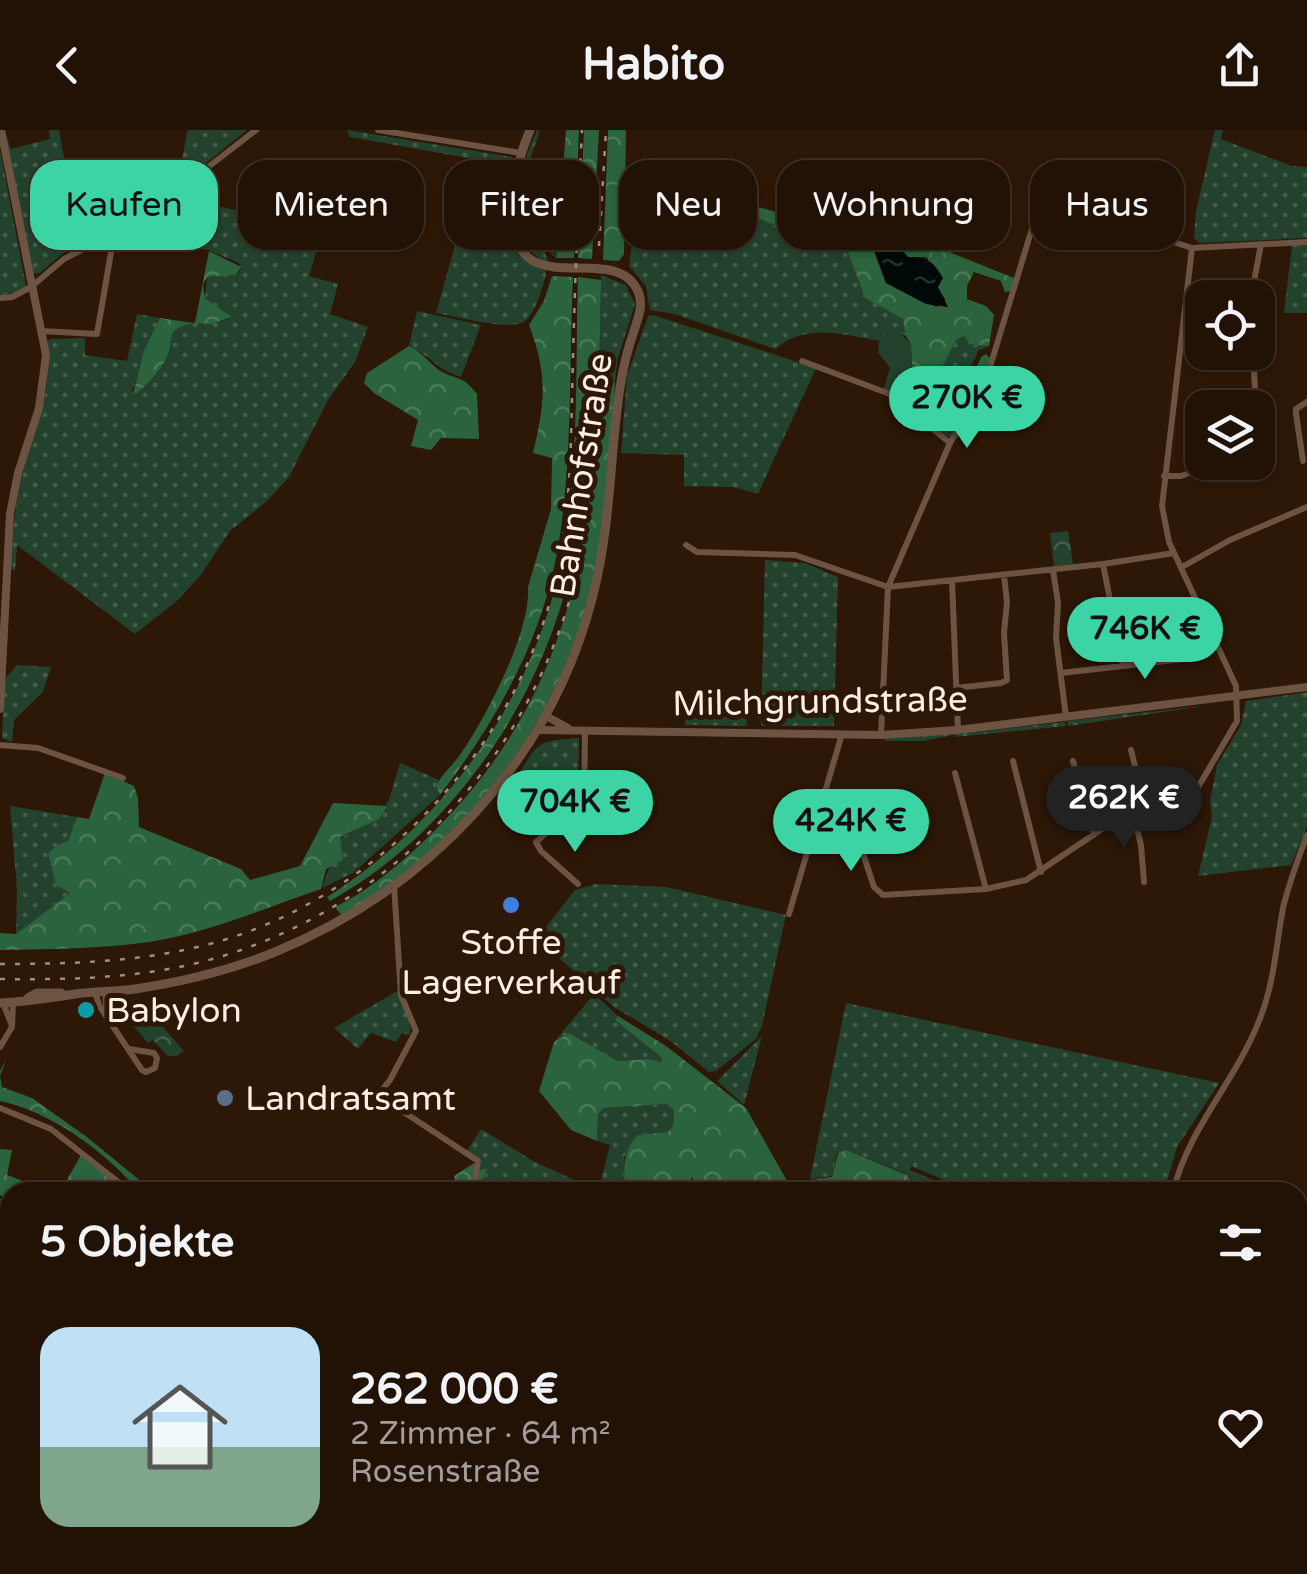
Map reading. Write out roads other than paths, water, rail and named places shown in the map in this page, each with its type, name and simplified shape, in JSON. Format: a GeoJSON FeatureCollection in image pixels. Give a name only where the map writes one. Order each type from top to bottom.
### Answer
{"type":"FeatureCollection","features":[{"type":"Feature","properties":{"kind":"main road"},"geometry":{"type":"LineString","coordinates":[[521,153],[530,130]]}},
{"type":"Feature","properties":{"kind":"main road","name":"Bahnhofstraße"},"geometry":{"type":"LineString","coordinates":[[10,1003],[136,989],[216,971],[273,953],[324,930],[394,886],[433,855],[512,770],[538,730],[584,626],[603,552],[618,383],[640,311],[639,295],[629,280],[616,272],[534,262],[516,241],[513,201],[521,153]]}},
{"type":"Feature","properties":{"kind":"street"},"geometry":{"type":"LineString","coordinates":[[0,708],[10,514],[44,387],[46,356],[1,130]]}},
{"type":"Feature","properties":{"kind":"street"},"geometry":{"type":"LineString","coordinates":[[218,160],[256,130]]}},
{"type":"Feature","properties":{"kind":"street"},"geometry":{"type":"LineString","coordinates":[[378,130],[521,153]]}},
{"type":"Feature","properties":{"kind":"street"},"geometry":{"type":"LineString","coordinates":[[881,734],[888,587],[950,443],[983,390],[1041,199],[1192,248],[1307,242]]}},
{"type":"Feature","properties":{"kind":"street"},"geometry":{"type":"LineString","coordinates":[[1254,280],[1261,244]]}},
{"type":"Feature","properties":{"kind":"street"},"geometry":{"type":"LineString","coordinates":[[824,792],[840,799],[848,808],[874,888],[883,895],[986,890],[1026,880],[1133,814],[1172,808],[1194,794],[1237,721],[1237,698],[1236,686],[1174,553],[1162,506],[1192,248]]}},
{"type":"Feature","properties":{"kind":"street"},"geometry":{"type":"LineString","coordinates":[[0,298],[32,287],[64,259],[83,250]]}},
{"type":"Feature","properties":{"kind":"street"},"geometry":{"type":"LineString","coordinates":[[42,330],[97,334],[111,250]]}},
{"type":"Feature","properties":{"kind":"street"},"geometry":{"type":"LineString","coordinates":[[802,361],[890,394],[950,443]]}},
{"type":"Feature","properties":{"kind":"street"},"geometry":{"type":"LineString","coordinates":[[1303,462],[1296,409],[1307,402]]}},
{"type":"Feature","properties":{"kind":"street"},"geometry":{"type":"LineString","coordinates":[[1164,476],[1185,475]]}},
{"type":"Feature","properties":{"kind":"street"},"geometry":{"type":"LineString","coordinates":[[1182,567],[1230,540],[1307,507]]}},
{"type":"Feature","properties":{"kind":"street"},"geometry":{"type":"LineString","coordinates":[[686,545],[697,552],[796,555],[888,587],[1174,553]]}},
{"type":"Feature","properties":{"kind":"street"},"geometry":{"type":"LineString","coordinates":[[1102,564],[1124,666]]}},
{"type":"Feature","properties":{"kind":"street"},"geometry":{"type":"LineString","coordinates":[[1053,570],[1066,717]]}},
{"type":"Feature","properties":{"kind":"street"},"geometry":{"type":"LineString","coordinates":[[956,688],[1007,680],[1004,575]]}},
{"type":"Feature","properties":{"kind":"street"},"geometry":{"type":"LineString","coordinates":[[952,581],[958,730]]}},
{"type":"Feature","properties":{"kind":"street"},"geometry":{"type":"LineString","coordinates":[[1061,673],[1184,659],[1216,645]]}},
{"type":"Feature","properties":{"kind":"street","name":"Milchgrundstraße"},"geometry":{"type":"LineString","coordinates":[[538,730],[881,734],[958,730],[1307,687]]}},
{"type":"Feature","properties":{"kind":"street","name":"Milchgrundstraße"},"geometry":{"type":"LineString","coordinates":[[546,716],[572,730]]}},
{"type":"Feature","properties":{"kind":"street"},"geometry":{"type":"LineString","coordinates":[[584,810],[586,731]]}},
{"type":"Feature","properties":{"kind":"street"},"geometry":{"type":"LineString","coordinates":[[789,914],[842,733]]}},
{"type":"Feature","properties":{"kind":"street"},"geometry":{"type":"LineString","coordinates":[[0,745],[38,748],[124,778]]}},
{"type":"Feature","properties":{"kind":"street"},"geometry":{"type":"LineString","coordinates":[[1132,750],[1146,812]]}},
{"type":"Feature","properties":{"kind":"street"},"geometry":{"type":"LineString","coordinates":[[1013,761],[1042,872]]}},
{"type":"Feature","properties":{"kind":"street"},"geometry":{"type":"LineString","coordinates":[[1073,761],[1094,835]]}},
{"type":"Feature","properties":{"kind":"street"},"geometry":{"type":"LineString","coordinates":[[955,773],[986,890]]}},
{"type":"Feature","properties":{"kind":"street"},"geometry":{"type":"LineString","coordinates":[[859,840],[880,834],[892,825],[900,814],[904,794]]}},
{"type":"Feature","properties":{"kind":"street"},"geometry":{"type":"LineString","coordinates":[[578,884],[536,842],[554,826],[584,810],[610,814]]}},
{"type":"Feature","properties":{"kind":"street"},"geometry":{"type":"LineString","coordinates":[[1133,814],[1144,882]]}},
{"type":"Feature","properties":{"kind":"street"},"geometry":{"type":"LineString","coordinates":[[1176,1182],[1184,1151],[1246,1050],[1260,1019],[1275,964],[1284,907],[1307,835]]}},
{"type":"Feature","properties":{"kind":"street"},"geometry":{"type":"LineString","coordinates":[[394,886],[401,995],[416,1031],[378,1095],[478,1160],[475,1182]]}},
{"type":"Feature","properties":{"kind":"street"},"geometry":{"type":"LineString","coordinates":[[100,992],[107,1014],[142,1070],[155,1068],[158,1058],[154,1054],[129,1048]]}},
{"type":"Feature","properties":{"kind":"street"},"geometry":{"type":"LineString","coordinates":[[0,1048],[12,1027],[10,1003]]}},
{"type":"Feature","properties":{"kind":"street"},"geometry":{"type":"LineString","coordinates":[[0,1108],[52,1130],[118,1182]]}},
{"type":"Feature","properties":{"kind":"water"},"geometry":{"type":"Polygon","coordinates":[[[874,250],[902,250],[908,257],[933,264],[943,278],[938,287],[948,307],[926,304],[886,283],[874,250]]]}},
{"type":"Feature","properties":{"kind":"railway"},"geometry":{"type":"LineString","coordinates":[[0,964],[82,962],[163,954],[217,942],[278,919],[336,887],[390,847],[438,801],[479,748],[514,691],[540,631],[563,542],[570,463],[582,130]]}},
{"type":"Feature","properties":{"kind":"railway"},"geometry":{"type":"LineString","coordinates":[[599,246],[606,130]]}},
{"type":"Feature","properties":{"kind":"railway"},"geometry":{"type":"LineString","coordinates":[[0,979],[114,976],[171,969],[226,955],[289,930],[348,897],[402,858],[450,811],[492,759],[527,703],[555,642],[576,577],[585,530],[597,388]]}},
{"type":"Feature","properties":{"kind":"place","name":"Stoffe Lagerverkauf"},"geometry":{"type":"Point","coordinates":[511,905]}},
{"type":"Feature","properties":{"kind":"place","name":"Babylon"},"geometry":{"type":"Point","coordinates":[86,1010]}},
{"type":"Feature","properties":{"kind":"place","name":"Landratsamt"},"geometry":{"type":"Point","coordinates":[225,1098]}}]}
